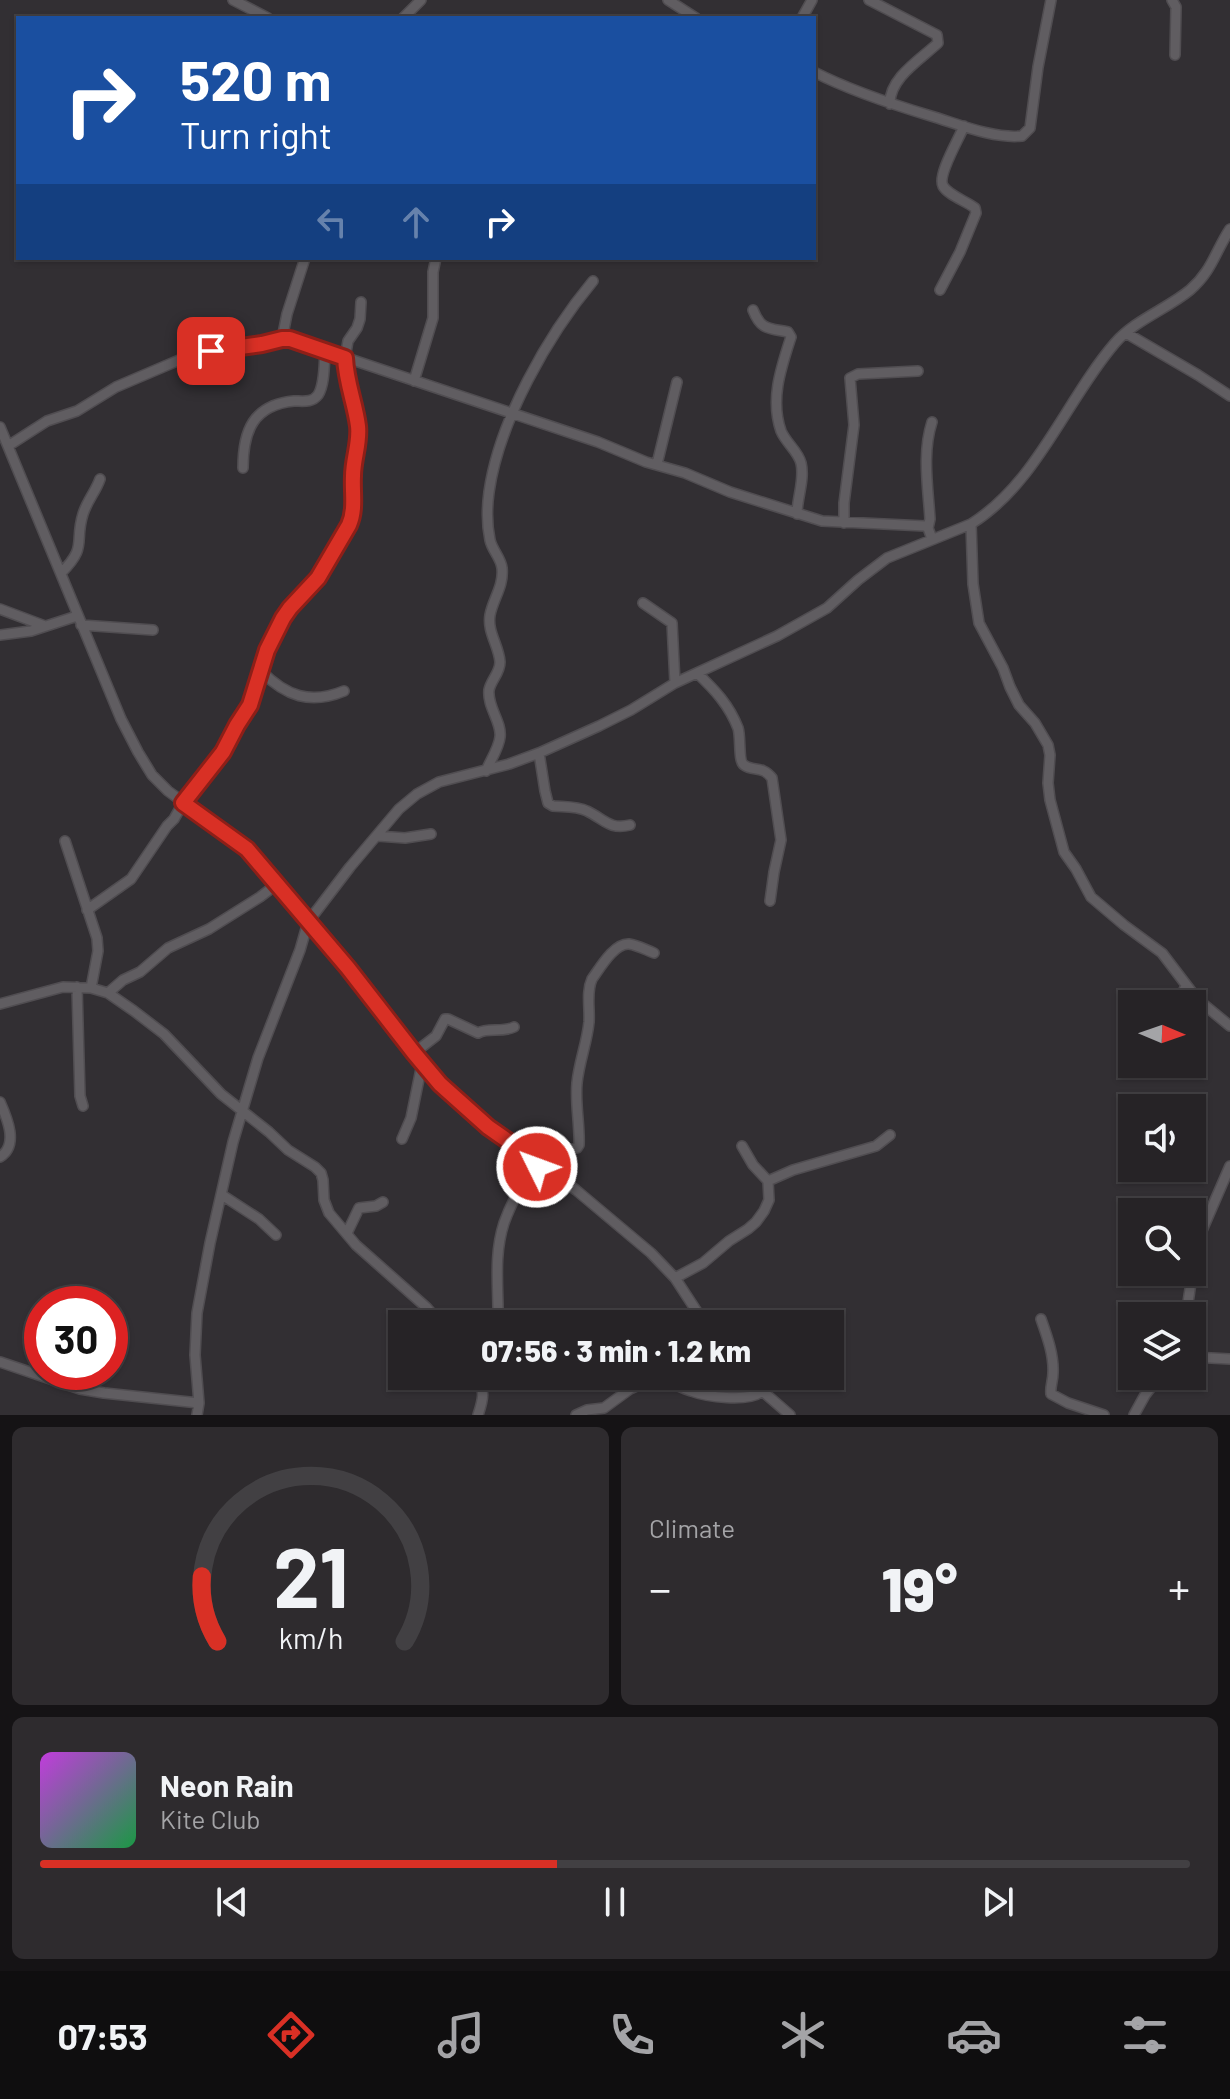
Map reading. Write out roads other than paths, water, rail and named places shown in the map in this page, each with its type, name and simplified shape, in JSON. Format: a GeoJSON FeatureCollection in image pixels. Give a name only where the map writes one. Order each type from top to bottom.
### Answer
{"type":"FeatureCollection","features":[{"type":"Feature","properties":{"kind":"street"},"geometry":{"type":"LineString","coordinates":[[233,0],[264,16]]}},
{"type":"Feature","properties":{"kind":"street"},"geometry":{"type":"LineString","coordinates":[[405,16],[421,0]]}},
{"type":"Feature","properties":{"kind":"street"},"geometry":{"type":"LineString","coordinates":[[668,0],[693,16]]}},
{"type":"Feature","properties":{"kind":"street"},"geometry":{"type":"LineString","coordinates":[[869,0],[937,35],[939,39],[899,80],[893,89],[890,104]]}},
{"type":"Feature","properties":{"kind":"street"},"geometry":{"type":"LineString","coordinates":[[816,73],[890,104],[981,131],[1017,137],[1026,134],[1030,128],[1051,0]]}},
{"type":"Feature","properties":{"kind":"street"},"geometry":{"type":"LineString","coordinates":[[1172,0],[1176,7],[1175,55]]}},
{"type":"Feature","properties":{"kind":"street"},"geometry":{"type":"LineString","coordinates":[[940,290],[976,213],[975,208],[944,189],[941,183],[964,126]]}},
{"type":"Feature","properties":{"kind":"street"},"geometry":{"type":"LineString","coordinates":[[197,1415],[197,1313],[241,1110],[308,922],[399,809],[439,782],[486,771],[539,753],[631,710],[675,683],[777,636],[827,608],[887,558],[981,518],[1029,468],[1117,341],[1191,289],[1209,270],[1230,229]]}},
{"type":"Feature","properties":{"kind":"street"},"geometry":{"type":"LineString","coordinates":[[282,339],[304,260]]}},
{"type":"Feature","properties":{"kind":"street"},"geometry":{"type":"LineString","coordinates":[[414,381],[433,318],[436,260]]}},
{"type":"Feature","properties":{"kind":"street"},"geometry":{"type":"LineString","coordinates":[[486,771],[501,735],[489,690],[500,661],[489,618],[500,587],[502,570],[491,542],[489,493],[499,451],[513,413],[544,350],[593,281]]}},
{"type":"Feature","properties":{"kind":"street"},"geometry":{"type":"LineString","coordinates":[[87,910],[131,879],[183,803],[228,745],[250,705],[267,650],[283,618],[318,578],[353,517],[358,428],[345,358],[348,341],[360,319],[361,302]]}},
{"type":"Feature","properties":{"kind":"street"},"geometry":{"type":"LineString","coordinates":[[753,310],[763,326],[788,332],[791,337],[782,359],[776,394],[781,431],[800,460],[802,469],[797,514]]}},
{"type":"Feature","properties":{"kind":"street"},"geometry":{"type":"LineString","coordinates":[[1126,333],[1230,396]]}},
{"type":"Feature","properties":{"kind":"street"},"geometry":{"type":"LineString","coordinates":[[8,446],[47,421],[77,411],[116,387],[198,352],[290,339],[513,413],[797,514],[822,521],[928,528]]}},
{"type":"Feature","properties":{"kind":"street"},"geometry":{"type":"LineString","coordinates":[[243,468],[245,439],[261,412],[280,403],[315,398],[319,392],[325,351]]}},
{"type":"Feature","properties":{"kind":"street"},"geometry":{"type":"LineString","coordinates":[[844,523],[854,425],[850,378],[858,374],[918,371]]}},
{"type":"Feature","properties":{"kind":"street"},"geometry":{"type":"LineString","coordinates":[[657,464],[677,382]]}},
{"type":"Feature","properties":{"kind":"street"},"geometry":{"type":"LineString","coordinates":[[932,422],[926,454],[928,528],[932,539]]}},
{"type":"Feature","properties":{"kind":"street"},"geometry":{"type":"LineString","coordinates":[[0,427],[121,719],[152,775],[183,803],[247,849],[348,968],[440,1084],[488,1127],[576,1190],[630,1236],[675,1278],[696,1310]]}},
{"type":"Feature","properties":{"kind":"street"},"geometry":{"type":"LineString","coordinates":[[61,573],[77,554],[81,544],[83,512],[100,479]]}},
{"type":"Feature","properties":{"kind":"street"},"geometry":{"type":"LineString","coordinates":[[971,524],[973,584],[979,623],[1019,705],[1048,745],[1050,800],[1064,852],[1091,897],[1162,953],[1197,999],[1230,1026]]}},
{"type":"Feature","properties":{"kind":"street"},"geometry":{"type":"LineString","coordinates":[[643,603],[667,619],[673,627],[675,683]]}},
{"type":"Feature","properties":{"kind":"street"},"geometry":{"type":"LineString","coordinates":[[0,609],[45,626]]}},
{"type":"Feature","properties":{"kind":"street"},"geometry":{"type":"LineString","coordinates":[[0,635],[79,620],[153,630]]}},
{"type":"Feature","properties":{"kind":"street"},"geometry":{"type":"LineString","coordinates":[[261,671],[274,684],[294,695],[316,698],[344,691]]}},
{"type":"Feature","properties":{"kind":"street"},"geometry":{"type":"LineString","coordinates":[[697,673],[728,705],[739,733],[741,762],[745,766],[763,769],[772,778],[781,840],[770,901]]}},
{"type":"Feature","properties":{"kind":"street"},"geometry":{"type":"LineString","coordinates":[[539,753],[548,803],[586,810],[614,827],[630,825]]}},
{"type":"Feature","properties":{"kind":"street"},"geometry":{"type":"LineString","coordinates":[[378,836],[405,838],[431,834]]}},
{"type":"Feature","properties":{"kind":"street"},"geometry":{"type":"LineString","coordinates":[[65,841],[97,938],[98,951],[91,988]]}},
{"type":"Feature","properties":{"kind":"street"},"geometry":{"type":"LineString","coordinates":[[108,993],[168,948],[229,917],[277,884]]}},
{"type":"Feature","properties":{"kind":"street"},"geometry":{"type":"LineString","coordinates":[[497,1310],[498,1250],[504,1223],[520,1189],[538,1162],[579,1145],[576,1095],[587,1036],[589,984],[621,945],[631,944],[654,953]]}},
{"type":"Feature","properties":{"kind":"street"},"geometry":{"type":"LineString","coordinates":[[1184,990],[1186,986]]}},
{"type":"Feature","properties":{"kind":"street"},"geometry":{"type":"LineString","coordinates":[[0,1004],[63,987],[91,988],[108,993],[164,1034],[221,1094],[288,1150],[315,1167],[321,1173],[326,1207],[356,1245],[429,1310]]}},
{"type":"Feature","properties":{"kind":"street"},"geometry":{"type":"LineString","coordinates":[[77,987],[80,1096],[83,1106]]}},
{"type":"Feature","properties":{"kind":"street"},"geometry":{"type":"LineString","coordinates":[[414,1053],[436,1036],[445,1019],[475,1033],[482,1030],[506,1031],[514,1027]]}},
{"type":"Feature","properties":{"kind":"street"},"geometry":{"type":"LineString","coordinates":[[402,1139],[411,1118],[422,1064]]}},
{"type":"Feature","properties":{"kind":"street"},"geometry":{"type":"LineString","coordinates":[[0,1102],[10,1132],[9,1148],[0,1157]]}},
{"type":"Feature","properties":{"kind":"street"},"geometry":{"type":"LineString","coordinates":[[768,1181],[793,1170],[876,1146],[890,1135]]}},
{"type":"Feature","properties":{"kind":"street"},"geometry":{"type":"LineString","coordinates":[[675,1278],[703,1263],[756,1222],[769,1200],[768,1181],[753,1165],[742,1146]]}},
{"type":"Feature","properties":{"kind":"street"},"geometry":{"type":"LineString","coordinates":[[1188,1302],[1197,1242],[1230,1166]]}},
{"type":"Feature","properties":{"kind":"street"},"geometry":{"type":"LineString","coordinates":[[222,1195],[259,1219],[276,1235]]}},
{"type":"Feature","properties":{"kind":"street"},"geometry":{"type":"LineString","coordinates":[[347,1233],[359,1208],[383,1202]]}},
{"type":"Feature","properties":{"kind":"street"},"geometry":{"type":"LineString","coordinates":[[1041,1319],[1052,1360],[1051,1394],[1104,1415]]}},
{"type":"Feature","properties":{"kind":"street"},"geometry":{"type":"LineString","coordinates":[[1206,1358],[1230,1359]]}},
{"type":"Feature","properties":{"kind":"street"},"geometry":{"type":"LineString","coordinates":[[0,1362],[80,1389],[199,1403]]}},
{"type":"Feature","properties":{"kind":"street"},"geometry":{"type":"LineString","coordinates":[[576,1415],[604,1408],[630,1389],[654,1378],[704,1394],[746,1398],[755,1397],[761,1392],[790,1415]]}},
{"type":"Feature","properties":{"kind":"street"},"geometry":{"type":"LineString","coordinates":[[478,1415],[484,1390]]}},
{"type":"Feature","properties":{"kind":"street"},"geometry":{"type":"LineString","coordinates":[[1134,1415],[1149,1390]]}}]}
